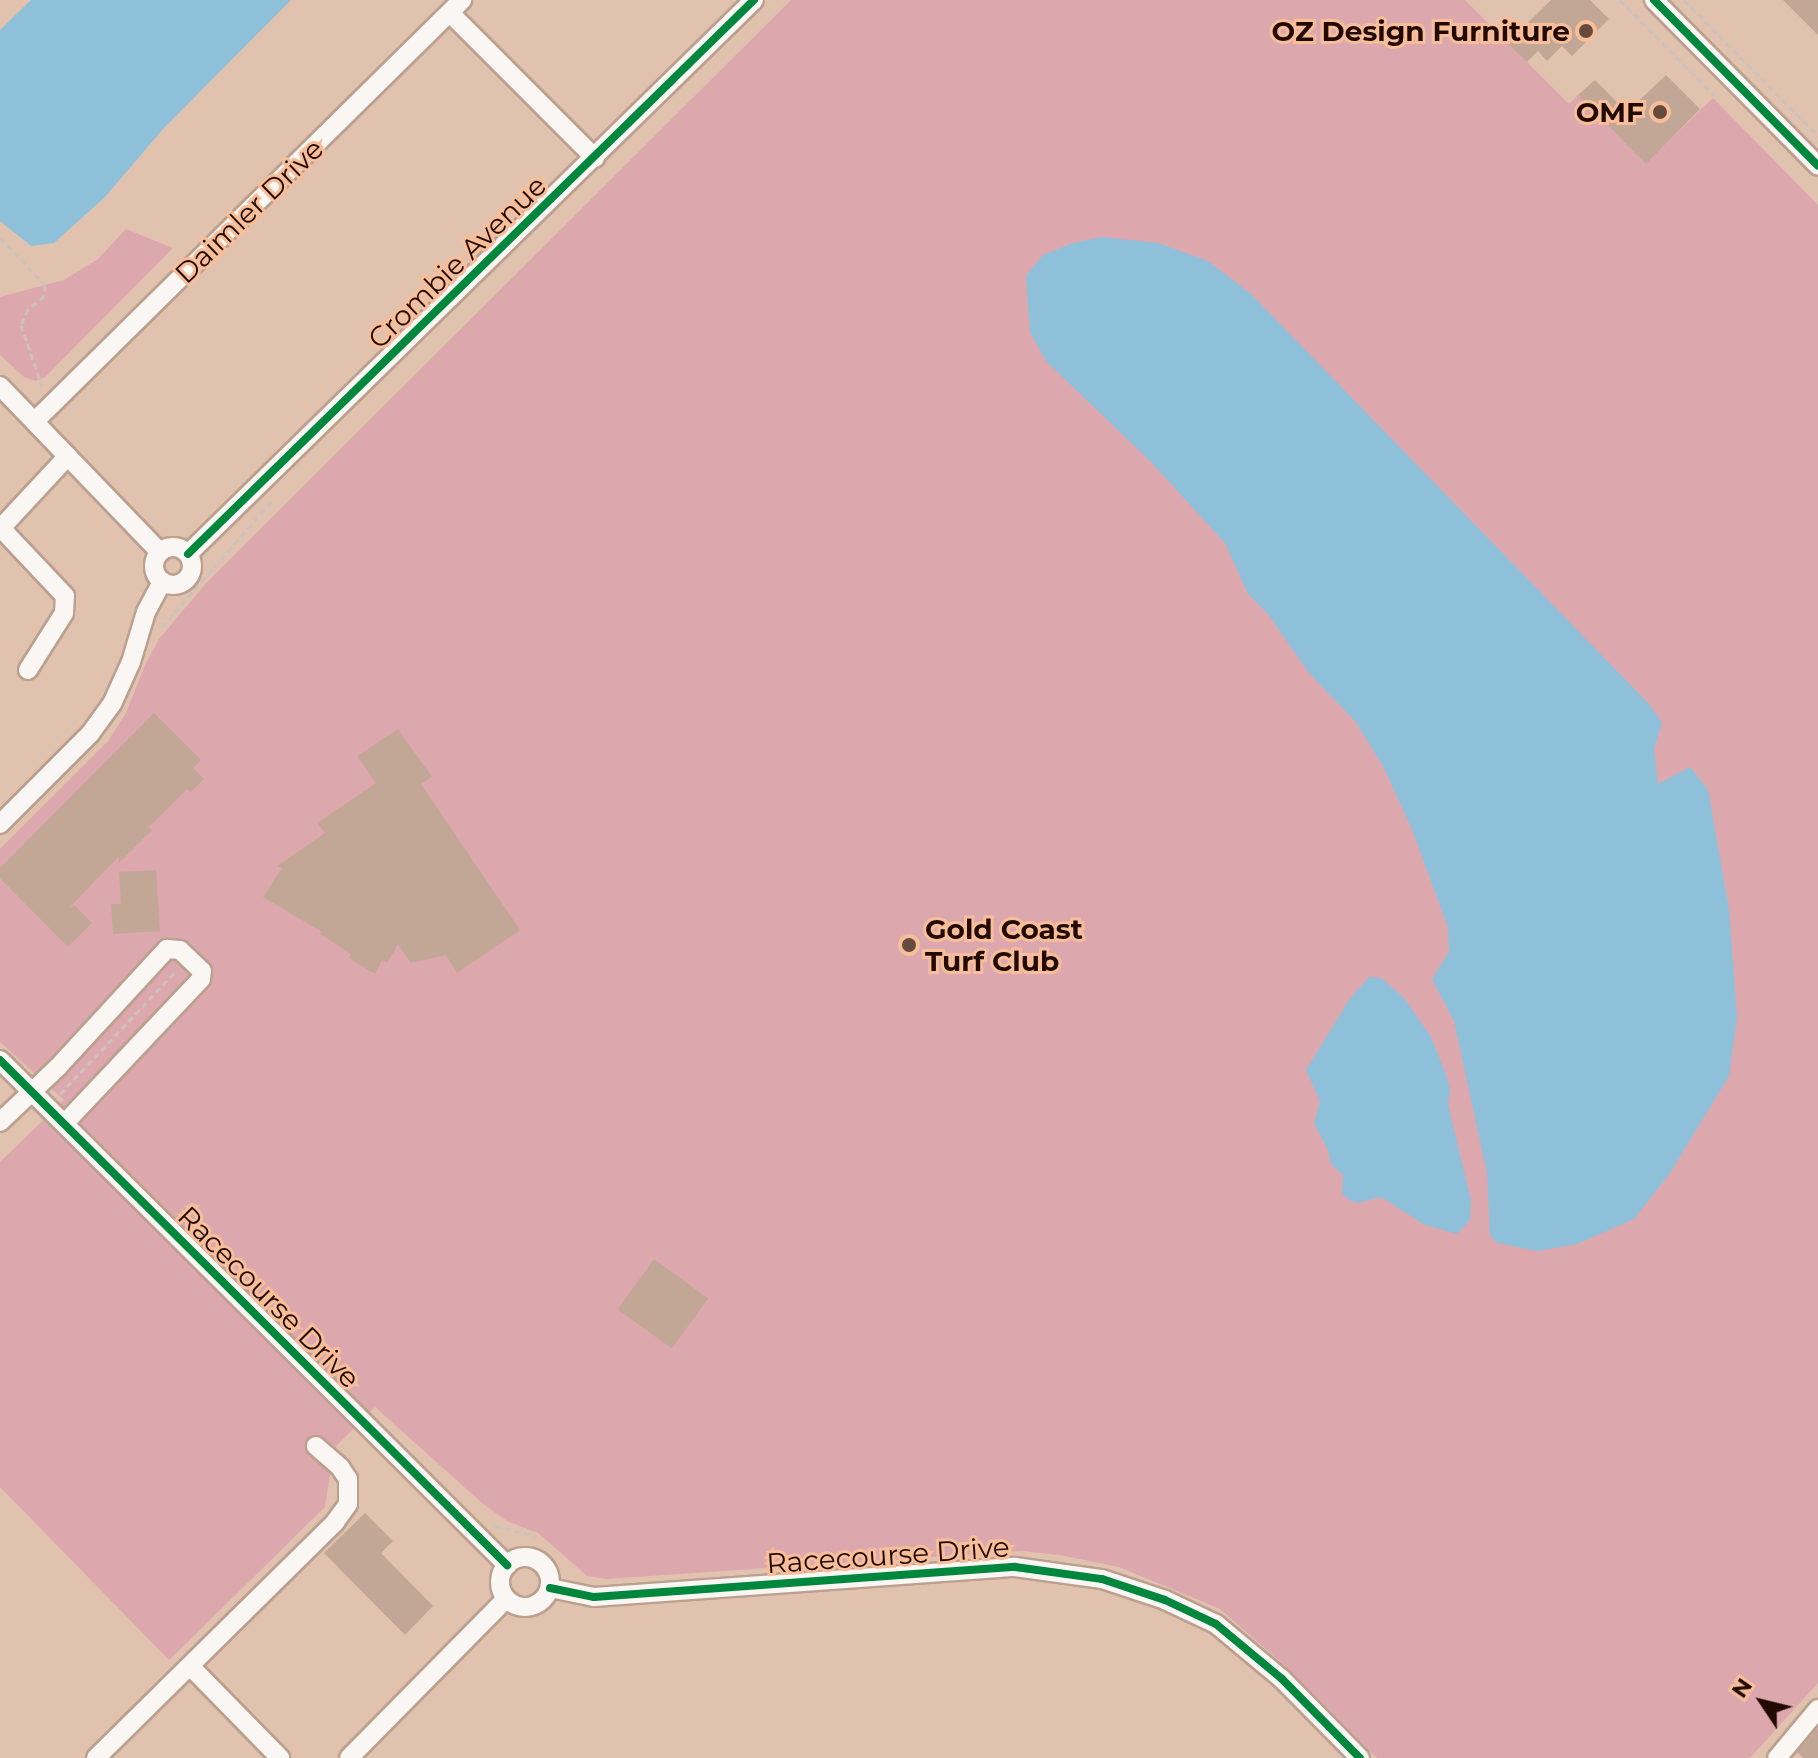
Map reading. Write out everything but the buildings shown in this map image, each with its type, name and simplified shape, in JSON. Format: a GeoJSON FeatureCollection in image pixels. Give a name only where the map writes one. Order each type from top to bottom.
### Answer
{"type":"FeatureCollection","features":[{"type":"Feature","properties":{"kind":"street","name":"Crombie Avenue"},"geometry":{"type":"LineString","coordinates":[[188,554],[754,0]]}},
{"type":"Feature","properties":{"kind":"street"},"geometry":{"type":"LineString","coordinates":[[1654,0],[1818,166]]}},
{"type":"Feature","properties":{"kind":"street"},"geometry":{"type":"LineString","coordinates":[[456,7],[595,158]]}},
{"type":"Feature","properties":{"kind":"street","name":"Daimler Drive"},"geometry":{"type":"LineString","coordinates":[[35,421],[456,7]]}},
{"type":"Feature","properties":{"kind":"street"},"geometry":{"type":"LineString","coordinates":[[0,386],[159,551]]}},
{"type":"Feature","properties":{"kind":"street"},"geometry":{"type":"LineString","coordinates":[[28,670],[64,613],[65,596],[1,528],[68,456]]}},
{"type":"Feature","properties":{"kind":"street"},"geometry":{"type":"LineString","coordinates":[[178,547],[188,554],[192,565],[189,577],[174,585],[162,582],[153,570],[159,551],[178,547]]}},
{"type":"Feature","properties":{"kind":"street"},"geometry":{"type":"LineString","coordinates":[[0,824],[90,734],[112,704],[131,662],[146,612],[162,582]]}},
{"type":"Feature","properties":{"kind":"street"},"geometry":{"type":"LineString","coordinates":[[0,1122],[58,1067],[167,949],[180,950],[202,971],[201,979],[64,1124]]}},
{"type":"Feature","properties":{"kind":"street","name":"Racecourse Drive"},"geometry":{"type":"LineString","coordinates":[[0,1060],[507,1565]]}},
{"type":"Feature","properties":{"kind":"street"},"geometry":{"type":"LineString","coordinates":[[96,1758],[335,1522],[348,1504],[348,1479],[316,1446]]}},
{"type":"Feature","properties":{"kind":"street"},"geometry":{"type":"LineString","coordinates":[[525,1557],[538,1560],[548,1572],[550,1588],[546,1596],[531,1607],[516,1606],[506,1599],[500,1584],[507,1565],[525,1557]]}},
{"type":"Feature","properties":{"kind":"street","name":"Racecourse Drive"},"geometry":{"type":"LineString","coordinates":[[550,1588],[594,1597],[1015,1567],[1102,1579],[1165,1600],[1216,1624],[1282,1679],[1360,1758]]}},
{"type":"Feature","properties":{"kind":"street"},"geometry":{"type":"LineString","coordinates":[[349,1758],[506,1599]]}},
{"type":"Feature","properties":{"kind":"street"},"geometry":{"type":"LineString","coordinates":[[190,1666],[280,1758]]}},
{"type":"Feature","properties":{"kind":"street"},"geometry":{"type":"LineString","coordinates":[[1777,1758],[1797,1730],[1818,1709]]}},
{"type":"Feature","properties":{"kind":"path"},"geometry":{"type":"LineString","coordinates":[[1620,0],[1714,95]]}},
{"type":"Feature","properties":{"kind":"path"},"geometry":{"type":"LineString","coordinates":[[1684,0],[1818,136]]}},
{"type":"Feature","properties":{"kind":"path"},"geometry":{"type":"LineString","coordinates":[[0,238],[45,285],[44,296],[28,309],[21,325],[42,386]]}},
{"type":"Feature","properties":{"kind":"path"},"geometry":{"type":"LineString","coordinates":[[58,1097],[175,972]]}},
{"type":"Feature","properties":{"kind":"shaded area","name":"Gold Coast Turf Club"},"geometry":{"type":"Polygon","coordinates":[[[791,0],[1465,0],[1569,104],[1578,95],[1646,163],[1713,98],[1818,205],[1818,1683],[1750,1758],[1377,1758],[1283,1664],[1220,1609],[1119,1567],[1060,1555],[1022,1551],[606,1579],[587,1576],[538,1533],[507,1521],[482,1503],[375,1407],[334,1448],[325,1507],[169,1660],[0,1487],[0,1162],[64,1100],[0,1042],[0,849],[108,741],[126,713],[159,639],[207,582],[791,0]]]}},
{"type":"Feature","properties":{"kind":"shaded area"},"geometry":{"type":"Polygon","coordinates":[[[126,229],[173,248],[45,377],[35,381],[24,377],[0,355],[0,297],[64,280],[98,259],[126,229]]]}},
{"type":"Feature","properties":{"kind":"water"},"geometry":{"type":"Polygon","coordinates":[[[31,0],[291,0],[163,129],[105,197],[54,243],[31,246],[0,221],[0,30],[31,0]]]}},
{"type":"Feature","properties":{"kind":"water"},"geometry":{"type":"Polygon","coordinates":[[[1102,237],[1158,243],[1208,261],[1251,294],[1649,704],[1662,723],[1654,749],[1658,784],[1690,767],[1708,790],[1729,909],[1737,1016],[1729,1076],[1670,1173],[1634,1219],[1577,1244],[1538,1251],[1497,1243],[1490,1235],[1487,1173],[1454,1021],[1432,979],[1449,952],[1448,927],[1411,827],[1383,766],[1355,721],[1309,673],[1268,614],[1248,594],[1225,543],[1151,462],[1046,361],[1030,332],[1026,276],[1043,255],[1073,243],[1102,237]]]}},
{"type":"Feature","properties":{"kind":"water"},"geometry":{"type":"Polygon","coordinates":[[[1369,977],[1381,978],[1404,998],[1431,1037],[1445,1072],[1450,1089],[1448,1105],[1471,1200],[1470,1220],[1457,1234],[1425,1225],[1381,1197],[1358,1203],[1349,1200],[1342,1193],[1343,1175],[1331,1164],[1328,1150],[1314,1123],[1320,1101],[1306,1070],[1349,1000],[1369,977]]]}},
{"type":"Feature","properties":{"kind":"cycle path"},"geometry":{"type":"LineString","coordinates":[[188,554],[754,0]]}},
{"type":"Feature","properties":{"kind":"cycle path"},"geometry":{"type":"LineString","coordinates":[[1654,0],[1818,166]]}},
{"type":"Feature","properties":{"kind":"cycle path"},"geometry":{"type":"LineString","coordinates":[[0,1060],[507,1565]]}},
{"type":"Feature","properties":{"kind":"cycle path"},"geometry":{"type":"LineString","coordinates":[[550,1588],[594,1597],[1015,1567],[1102,1579],[1165,1600],[1216,1624],[1282,1679],[1360,1758]]}},
{"type":"Feature","properties":{"kind":"place","name":"OZ Design Furniture"},"geometry":{"type":"Point","coordinates":[1586,31]}},
{"type":"Feature","properties":{"kind":"place","name":"OMF"},"geometry":{"type":"Point","coordinates":[1660,112]}},
{"type":"Feature","properties":{"kind":"place","name":"Gold Coast Turf Club"},"geometry":{"type":"Point","coordinates":[909,945]}}]}
